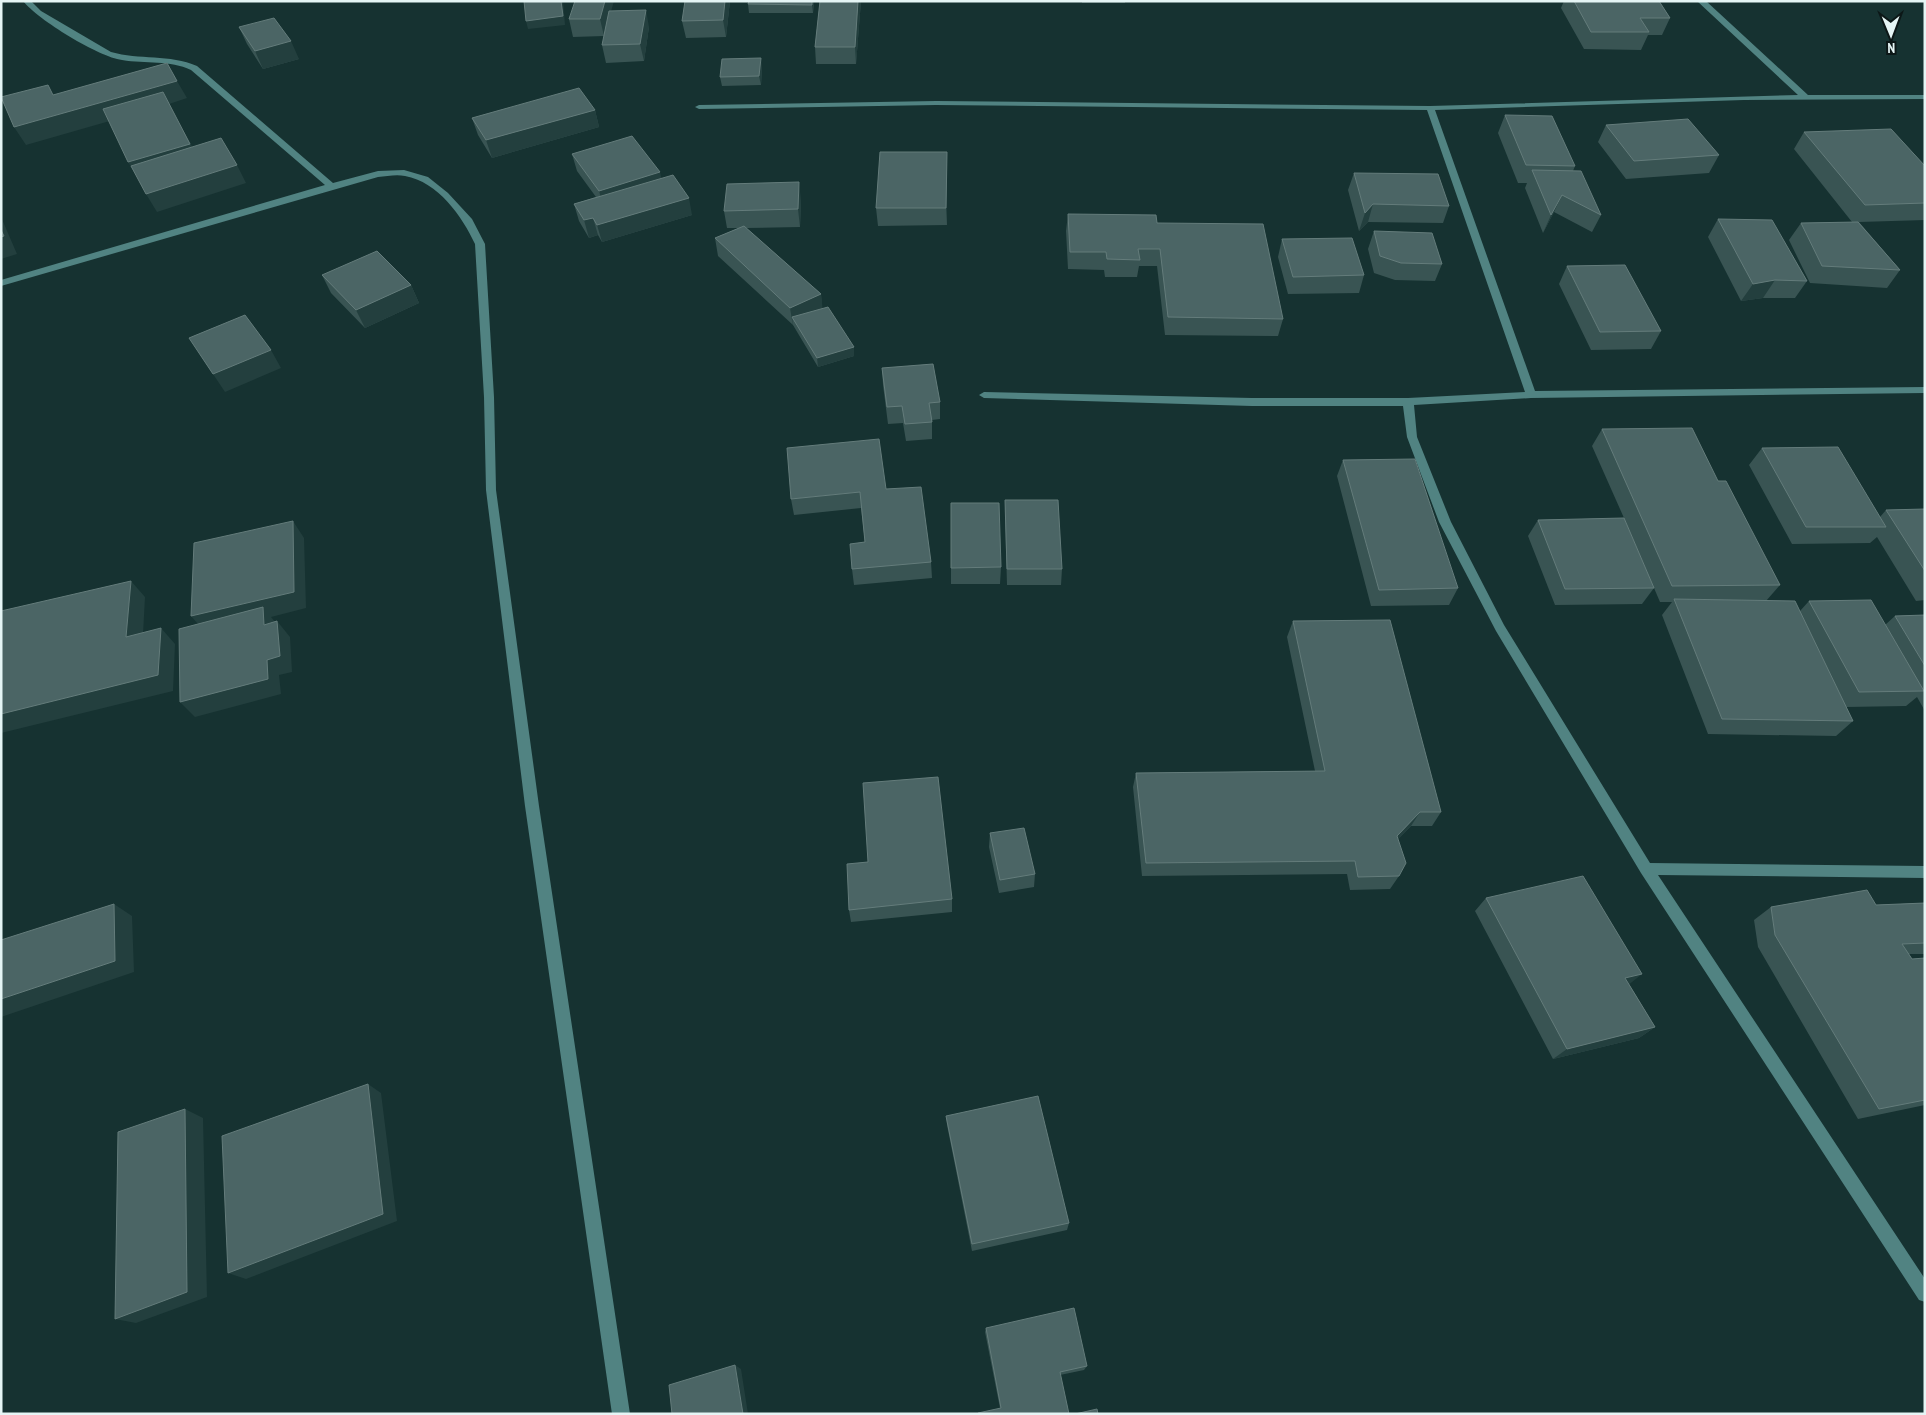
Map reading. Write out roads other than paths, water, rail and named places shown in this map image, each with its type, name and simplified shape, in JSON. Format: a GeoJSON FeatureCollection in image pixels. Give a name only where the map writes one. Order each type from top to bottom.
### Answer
{"type":"FeatureCollection","features":[{"type":"Feature","properties":{"kind":"street"},"geometry":{"type":"LineString","coordinates":[[27,1],[38,13],[108,54],[122,58],[181,62],[194,68],[331,186]]}},
{"type":"Feature","properties":{"kind":"street"},"geometry":{"type":"LineString","coordinates":[[1701,1],[1806,98]]}},
{"type":"Feature","properties":{"kind":"street"},"geometry":{"type":"LineString","coordinates":[[699,107],[936,103],[1430,108],[1806,98],[1925,97]]}},
{"type":"Feature","properties":{"kind":"street"},"geometry":{"type":"LineString","coordinates":[[1430,108],[1530,394]]}},
{"type":"Feature","properties":{"kind":"street"},"geometry":{"type":"LineString","coordinates":[[1,283],[331,186],[387,174],[404,173],[425,179],[445,195],[469,221],[480,244],[489,397],[491,490],[532,806],[621,1414]]}},
{"type":"Feature","properties":{"kind":"street"},"geometry":{"type":"LineString","coordinates":[[984,395],[1252,402],[1408,402],[1530,394],[1925,390]]}},
{"type":"Feature","properties":{"kind":"street"},"geometry":{"type":"LineString","coordinates":[[1408,402],[1412,437],[1444,522],[1500,628],[1646,869],[1925,1294]]}},
{"type":"Feature","properties":{"kind":"street"},"geometry":{"type":"LineString","coordinates":[[1646,869],[1925,872]]}}]}
